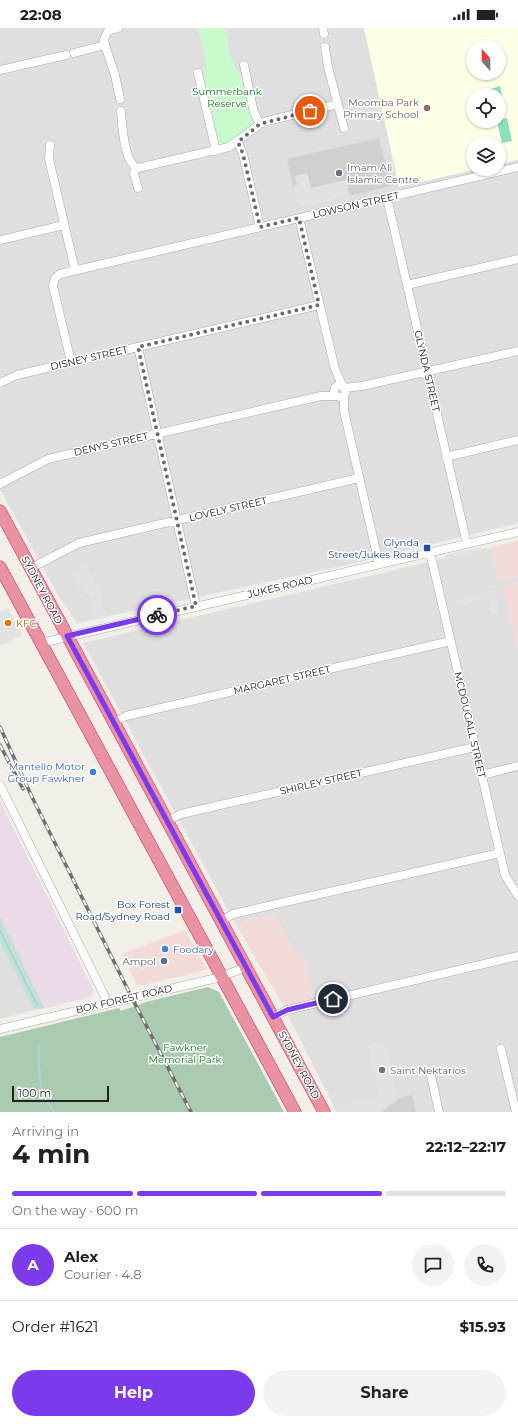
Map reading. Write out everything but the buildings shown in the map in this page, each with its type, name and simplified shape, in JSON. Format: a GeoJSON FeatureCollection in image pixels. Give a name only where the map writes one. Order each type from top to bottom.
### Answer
{"type":"FeatureCollection","features":[{"type":"Feature","properties":{"kind":"highway","name":"SYDNEY ROAD"},"geometry":{"type":"LineString","coordinates":[[0,511],[324,1112]]}},
{"type":"Feature","properties":{"kind":"highway"},"geometry":{"type":"LineString","coordinates":[[0,567],[295,1112]]}},
{"type":"Feature","properties":{"kind":"street"},"geometry":{"type":"LineString","coordinates":[[118,28],[105,30],[104,39],[115,75],[120,100]]}},
{"type":"Feature","properties":{"kind":"street"},"geometry":{"type":"LineString","coordinates":[[0,70],[105,45]]}},
{"type":"Feature","properties":{"kind":"street"},"geometry":{"type":"LineString","coordinates":[[325,47],[328,67],[344,128]]}},
{"type":"Feature","properties":{"kind":"street"},"geometry":{"type":"LineString","coordinates":[[244,65],[254,113],[260,124]]}},
{"type":"Feature","properties":{"kind":"street"},"geometry":{"type":"LineString","coordinates":[[198,73],[216,151]]}},
{"type":"Feature","properties":{"kind":"street"},"geometry":{"type":"LineString","coordinates":[[135,167],[141,168],[229,147],[238,142],[260,124],[338,104]]}},
{"type":"Feature","properties":{"kind":"street"},"geometry":{"type":"LineString","coordinates":[[121,110],[125,145],[130,160],[135,167],[134,174],[138,188]]}},
{"type":"Feature","properties":{"kind":"street"},"geometry":{"type":"LineString","coordinates":[[238,142],[243,154],[260,227]]}},
{"type":"Feature","properties":{"kind":"street"},"geometry":{"type":"LineString","coordinates":[[50,145],[49,159],[74,270]]}},
{"type":"Feature","properties":{"kind":"street","name":"LOWSON STREET"},"geometry":{"type":"LineString","coordinates":[[71,362],[53,286],[55,278],[60,274],[518,167]]}},
{"type":"Feature","properties":{"kind":"street","name":"GLYNDA STREET"},"geometry":{"type":"LineString","coordinates":[[387,198],[467,544]]}},
{"type":"Feature","properties":{"kind":"street"},"geometry":{"type":"LineString","coordinates":[[299,218],[379,564]]}},
{"type":"Feature","properties":{"kind":"street"},"geometry":{"type":"LineString","coordinates":[[0,240],[64,225]]}},
{"type":"Feature","properties":{"kind":"street"},"geometry":{"type":"LineString","coordinates":[[407,285],[518,259]]}},
{"type":"Feature","properties":{"kind":"street","name":"DISNEY STREET"},"geometry":{"type":"LineString","coordinates":[[0,383],[17,375],[319,305]]}},
{"type":"Feature","properties":{"kind":"street"},"geometry":{"type":"LineString","coordinates":[[138,347],[196,606]]}},
{"type":"Feature","properties":{"kind":"street","name":"DENYS STREET"},"geometry":{"type":"LineString","coordinates":[[0,484],[48,459],[518,351]]}},
{"type":"Feature","properties":{"kind":"street"},"geometry":{"type":"LineString","coordinates":[[446,457],[518,440]]}},
{"type":"Feature","properties":{"kind":"street","name":"LOVELY STREET"},"geometry":{"type":"LineString","coordinates":[[31,568],[79,543],[359,478]]}},
{"type":"Feature","properties":{"kind":"street","name":"JUKES ROAD"},"geometry":{"type":"LineString","coordinates":[[41,643],[518,532]]}},
{"type":"Feature","properties":{"kind":"street","name":"MCDOUGALL STREET"},"geometry":{"type":"LineString","coordinates":[[430,552],[500,853],[506,876],[518,896]]}},
{"type":"Feature","properties":{"kind":"street","name":"MARGARET STREET"},"geometry":{"type":"LineString","coordinates":[[114,722],[126,716],[451,641]]}},
{"type":"Feature","properties":{"kind":"street","name":"SHIRLEY STREET"},"geometry":{"type":"LineString","coordinates":[[167,821],[181,814],[475,747]]}},
{"type":"Feature","properties":{"kind":"street"},"geometry":{"type":"LineString","coordinates":[[482,775],[518,766]]}},
{"type":"Feature","properties":{"kind":"street"},"geometry":{"type":"LineString","coordinates":[[0,785],[108,1003]]}},
{"type":"Feature","properties":{"kind":"street"},"geometry":{"type":"LineString","coordinates":[[221,921],[233,914],[500,853]]}},
{"type":"Feature","properties":{"kind":"street"},"geometry":{"type":"LineString","coordinates":[[273,1017],[287,1010],[518,956]]}},
{"type":"Feature","properties":{"kind":"street","name":"BOX FOREST ROAD"},"geometry":{"type":"LineString","coordinates":[[0,1029],[221,977],[246,967]]}},
{"type":"Feature","properties":{"kind":"street"},"geometry":{"type":"LineString","coordinates":[[501,1049],[516,1112]]}},
{"type":"Feature","properties":{"kind":"street"},"geometry":{"type":"LineString","coordinates":[[430,1075],[440,1112]]}},
{"type":"Feature","properties":{"kind":"shaded area"},"geometry":{"type":"Polygon","coordinates":[[[0,28],[518,28],[518,523],[351,564],[77,623],[58,595],[0,489],[0,28]]]}},
{"type":"Feature","properties":{"kind":"shaded area","name":"Moomba Park Primary School"},"geometry":{"type":"Polygon","coordinates":[[[364,28],[518,28],[518,160],[506,163],[506,136],[466,136],[466,172],[399,187],[364,28]]]}},
{"type":"Feature","properties":{"kind":"shaded area","name":"Imam Ali Islamic Centre"},"geometry":{"type":"Polygon","coordinates":[[[379,138],[391,186],[298,208],[287,159],[379,138]]]}},
{"type":"Feature","properties":{"kind":"shaded area"},"geometry":{"type":"Polygon","coordinates":[[[307,173],[311,188],[346,180],[350,196],[298,208],[293,186],[297,185],[295,176],[307,173]]]}},
{"type":"Feature","properties":{"kind":"shaded area"},"geometry":{"type":"Polygon","coordinates":[[[518,541],[518,1112],[337,1112],[283,1005],[314,997],[297,956],[274,914],[235,923],[83,643],[518,541]]]}},
{"type":"Feature","properties":{"kind":"shaded area"},"geometry":{"type":"Polygon","coordinates":[[[518,541],[518,577],[498,581],[491,548],[518,541]]]}},
{"type":"Feature","properties":{"kind":"shaded area"},"geometry":{"type":"Polygon","coordinates":[[[481,547],[482,551],[446,560],[445,555],[481,547]]]}},
{"type":"Feature","properties":{"kind":"shaded area"},"geometry":{"type":"Polygon","coordinates":[[[85,565],[96,585],[98,585],[106,617],[95,620],[90,597],[83,591],[80,585],[77,586],[70,573],[85,565]]]}},
{"type":"Feature","properties":{"kind":"shaded area"},"geometry":{"type":"Polygon","coordinates":[[[518,581],[518,651],[503,585],[518,581]]]}},
{"type":"Feature","properties":{"kind":"shaded area"},"geometry":{"type":"Polygon","coordinates":[[[494,590],[499,612],[492,614],[488,599],[456,606],[455,600],[494,590]]]}},
{"type":"Feature","properties":{"kind":"shaded area"},"geometry":{"type":"Polygon","coordinates":[[[8,608],[22,635],[0,646],[0,612],[8,608]]]}},
{"type":"Feature","properties":{"kind":"shaded area"},"geometry":{"type":"Polygon","coordinates":[[[0,801],[94,991],[91,997],[45,1008],[0,916],[0,801]]]}},
{"type":"Feature","properties":{"kind":"shaded area"},"geometry":{"type":"Polygon","coordinates":[[[274,914],[297,956],[304,955],[314,998],[283,1005],[235,923],[274,914]]]}},
{"type":"Feature","properties":{"kind":"shaded area"},"geometry":{"type":"Polygon","coordinates":[[[0,916],[45,1008],[33,1010],[0,943],[0,916]]]}},
{"type":"Feature","properties":{"kind":"shaded area","name":"Ampol"},"geometry":{"type":"Polygon","coordinates":[[[185,930],[207,970],[138,986],[122,954],[185,930]]]}},
{"type":"Feature","properties":{"kind":"shaded area"},"geometry":{"type":"Polygon","coordinates":[[[0,943],[33,1010],[0,1019],[0,943]]]}},
{"type":"Feature","properties":{"kind":"shaded area","name":"Saint Nektarios"},"geometry":{"type":"Polygon","coordinates":[[[385,1041],[398,1099],[412,1095],[416,1112],[337,1112],[333,1106],[379,1095],[367,1045],[385,1041]]]}},
{"type":"Feature","properties":{"kind":"shaded area","name":"Saint Nektarios"},"geometry":{"type":"Polygon","coordinates":[[[385,1041],[398,1099],[383,1111],[379,1112],[337,1112],[333,1106],[379,1095],[367,1045],[385,1041]]]}},
{"type":"Feature","properties":{"kind":"green space","name":"Summerbank Reserve"},"geometry":{"type":"Polygon","coordinates":[[[198,28],[225,28],[232,61],[243,78],[255,120],[255,123],[243,135],[228,145],[218,145],[202,81],[207,66],[198,28]]]}},
{"type":"Feature","properties":{"kind":"green space"},"geometry":{"type":"Polygon","coordinates":[[[506,118],[512,141],[506,142],[506,136],[500,136],[499,128],[506,128],[506,118]]]}},
{"type":"Feature","properties":{"kind":"green space","name":"Fawkner Memorial Park"},"geometry":{"type":"Polygon","coordinates":[[[208,987],[219,992],[284,1112],[0,1112],[0,1037],[119,1008],[121,1011],[146,1002],[208,987]]]}},
{"type":"Feature","properties":{"kind":"waterway"},"geometry":{"type":"LineString","coordinates":[[0,931],[37,1005]]}},
{"type":"Feature","properties":{"kind":"waterway"},"geometry":{"type":"LineString","coordinates":[[39,1047],[40,1084],[43,1094],[54,1112]]}},
{"type":"Feature","properties":{"kind":"railway"},"geometry":{"type":"LineString","coordinates":[[0,727],[32,797],[132,998],[191,1112]]}},
{"type":"Feature","properties":{"kind":"railway"},"geometry":{"type":"LineString","coordinates":[[0,745],[23,789]]}},
{"type":"Feature","properties":{"kind":"way so far"},"geometry":{"type":"LineString","coordinates":[[157,615],[196,606],[138,347],[319,305],[299,218],[260,227],[243,154],[238,142],[260,124],[310,111]]}},
{"type":"Feature","properties":{"kind":"place","name":"Moomba Park Primary School"},"geometry":{"type":"Point","coordinates":[427,108]}},
{"type":"Feature","properties":{"kind":"place","name":"Imam Ali Islamic Centre"},"geometry":{"type":"Point","coordinates":[339,173]}},
{"type":"Feature","properties":{"kind":"place","name":"Glynda Street/Jukes Road"},"geometry":{"type":"Point","coordinates":[427,548]}},
{"type":"Feature","properties":{"kind":"place","name":"KFC"},"geometry":{"type":"Point","coordinates":[8,623]}},
{"type":"Feature","properties":{"kind":"place","name":"Mantello Motor Group Fawkner"},"geometry":{"type":"Point","coordinates":[93,772]}},
{"type":"Feature","properties":{"kind":"place","name":"Box Forest Road/Sydney Road"},"geometry":{"type":"Point","coordinates":[178,910]}},
{"type":"Feature","properties":{"kind":"place","name":"Foodary"},"geometry":{"type":"Point","coordinates":[165,949]}},
{"type":"Feature","properties":{"kind":"place","name":"Ampol"},"geometry":{"type":"Point","coordinates":[164,961]}},
{"type":"Feature","properties":{"kind":"place","name":"Saint Nektarios"},"geometry":{"type":"Point","coordinates":[382,1070]}},
{"type":"Feature","properties":{"kind":"route"},"geometry":{"type":"LineString","coordinates":[[157,615],[67,636],[273,1017],[287,1010],[333,999]]}}]}
